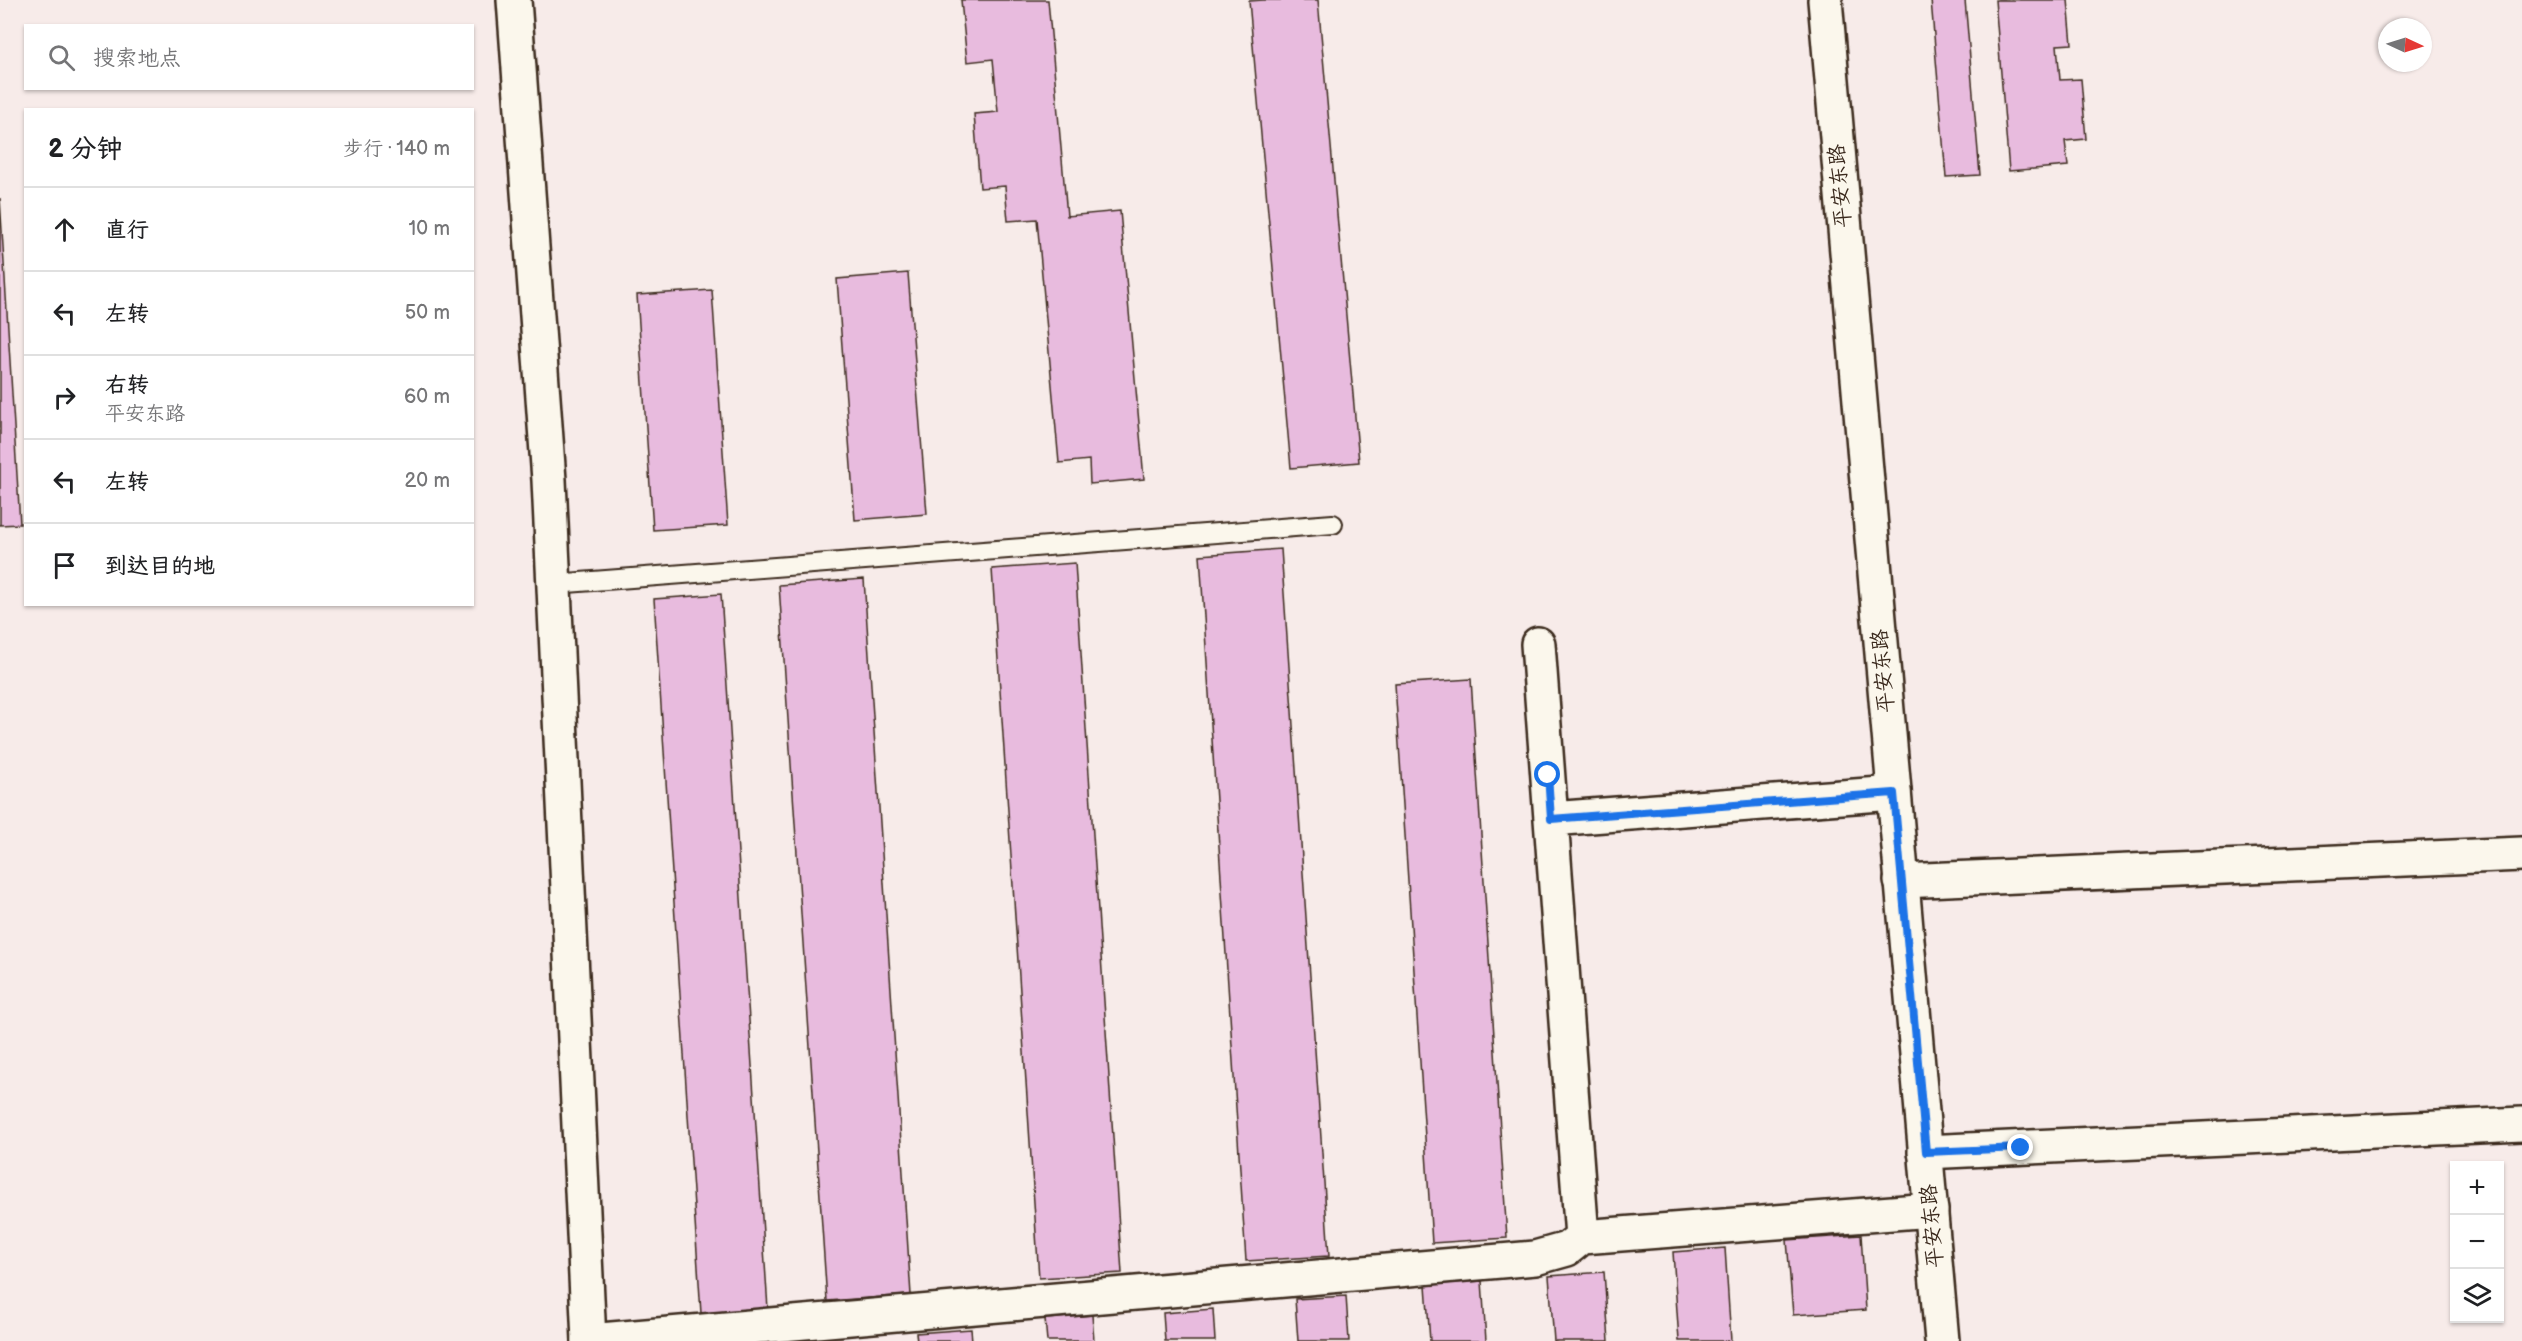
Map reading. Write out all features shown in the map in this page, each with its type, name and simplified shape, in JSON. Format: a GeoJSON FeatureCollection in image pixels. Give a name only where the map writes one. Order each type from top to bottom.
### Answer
{"type":"FeatureCollection","features":[{"type":"Feature","properties":{"kind":"street"},"geometry":{"type":"LineString","coordinates":[[514,0],[554,584],[589,1341],[1535,1257],[1567,1249],[1582,1237],[1930,1210]]}},
{"type":"Feature","properties":{"kind":"street","name":"平安东路"},"geometry":{"type":"LineString","coordinates":[[1825,0],[1942,1341]]}},
{"type":"Feature","properties":{"kind":"street"},"geometry":{"type":"LineString","coordinates":[[1538,644],[1582,1237]]}},
{"type":"Feature","properties":{"kind":"street"},"geometry":{"type":"LineString","coordinates":[[1551,819],[1894,793]]}},
{"type":"Feature","properties":{"kind":"street"},"geometry":{"type":"LineString","coordinates":[[1901,881],[2522,854]]}},
{"type":"Feature","properties":{"kind":"street"},"geometry":{"type":"LineString","coordinates":[[1926,1152],[2522,1124]]}},
{"type":"Feature","properties":{"kind":"lane"},"geometry":{"type":"LineString","coordinates":[[554,584],[1333,524]]}},
{"type":"Feature","properties":{"kind":"building"},"geometry":{"type":"Polygon","coordinates":[[[961,0],[1048,0],[1067,216],[1120,211],[1144,479],[1090,484],[1089,460],[1059,463],[1037,219],[1008,221],[1005,186],[980,188],[974,114],[998,112],[993,59],[967,62],[961,0]]]}},
{"type":"Feature","properties":{"kind":"building"},"geometry":{"type":"Polygon","coordinates":[[[1318,0],[1359,462],[1291,468],[1249,1],[1318,0]]]}},
{"type":"Feature","properties":{"kind":"building"},"geometry":{"type":"Polygon","coordinates":[[[1931,0],[1965,0],[1980,175],[1946,177],[1931,0]]]}},
{"type":"Feature","properties":{"kind":"building"},"geometry":{"type":"Polygon","coordinates":[[[1995,0],[2068,0],[2072,44],[2057,45],[2060,80],[2081,79],[2086,139],[2065,141],[2068,166],[2009,171],[1995,0]]]}},
{"type":"Feature","properties":{"kind":"building"},"geometry":{"type":"Polygon","coordinates":[[[0,198],[20,524],[0,525],[0,198]]]}},
{"type":"Feature","properties":{"kind":"building"},"geometry":{"type":"Polygon","coordinates":[[[908,273],[927,514],[855,520],[837,279],[908,273]]]}},
{"type":"Feature","properties":{"kind":"building"},"geometry":{"type":"Polygon","coordinates":[[[712,290],[728,525],[653,530],[637,295],[712,290]]]}},
{"type":"Feature","properties":{"kind":"building"},"geometry":{"type":"Polygon","coordinates":[[[1281,549],[1329,1256],[1246,1261],[1200,555],[1281,549]]]}},
{"type":"Feature","properties":{"kind":"building"},"geometry":{"type":"Polygon","coordinates":[[[1075,563],[1122,1273],[1039,1278],[992,569],[1075,563]]]}},
{"type":"Feature","properties":{"kind":"building"},"geometry":{"type":"Polygon","coordinates":[[[864,579],[911,1295],[827,1301],[779,585],[864,579]]]}},
{"type":"Feature","properties":{"kind":"building"},"geometry":{"type":"Polygon","coordinates":[[[721,594],[768,1309],[701,1313],[654,599],[721,594]]]}},
{"type":"Feature","properties":{"kind":"building"},"geometry":{"type":"Polygon","coordinates":[[[1471,679],[1507,1238],[1432,1243],[1395,684],[1471,679]]]}},
{"type":"Feature","properties":{"kind":"building"},"geometry":{"type":"Polygon","coordinates":[[[1861,1235],[1866,1310],[1793,1315],[1787,1240],[1861,1235]]]}},
{"type":"Feature","properties":{"kind":"building"},"geometry":{"type":"Polygon","coordinates":[[[1725,1248],[1731,1341],[1679,1341],[1673,1252],[1725,1248]]]}},
{"type":"Feature","properties":{"kind":"building"},"geometry":{"type":"Polygon","coordinates":[[[1604,1272],[1609,1341],[1554,1341],[1549,1276],[1604,1272]]]}},
{"type":"Feature","properties":{"kind":"building"},"geometry":{"type":"Polygon","coordinates":[[[1482,1281],[1486,1341],[1430,1341],[1426,1285],[1482,1281]]]}},
{"type":"Feature","properties":{"kind":"building"},"geometry":{"type":"Polygon","coordinates":[[[1346,1296],[1349,1341],[1298,1341],[1295,1299],[1346,1296]]]}},
{"type":"Feature","properties":{"kind":"building"},"geometry":{"type":"Polygon","coordinates":[[[1213,1309],[1215,1341],[1165,1341],[1163,1313],[1213,1309]]]}},
{"type":"Feature","properties":{"kind":"building"},"geometry":{"type":"Polygon","coordinates":[[[1092,1315],[1094,1341],[1047,1341],[1045,1319],[1092,1315]]]}},
{"type":"Feature","properties":{"kind":"building"},"geometry":{"type":"Polygon","coordinates":[[[971,1329],[972,1341],[917,1341],[916,1333],[971,1329]]]}},
{"type":"Feature","properties":{"kind":"route"},"geometry":{"type":"LineString","coordinates":[[1548,775],[1551,819],[1894,793],[1926,1152],[2021,1148]]}}]}
